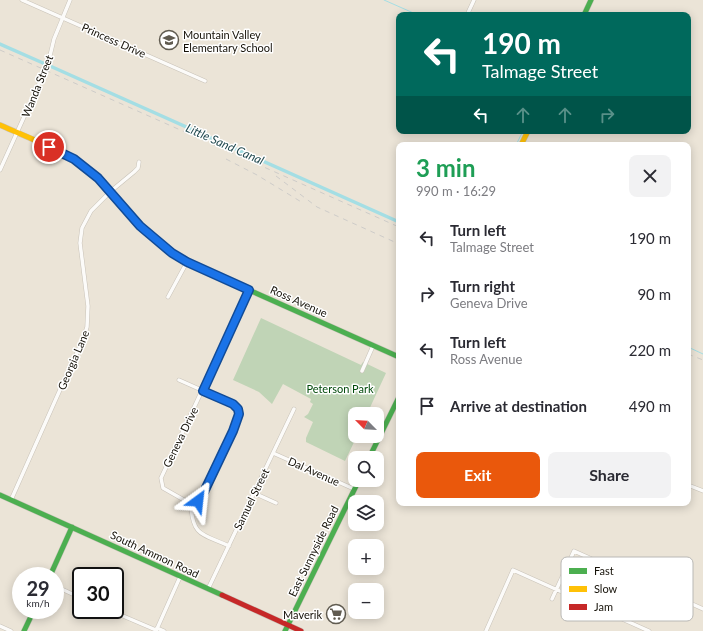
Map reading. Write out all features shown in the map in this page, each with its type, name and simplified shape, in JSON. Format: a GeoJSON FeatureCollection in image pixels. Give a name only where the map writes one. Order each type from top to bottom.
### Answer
{"type":"FeatureCollection","features":[{"type":"Feature","properties":{"kind":"main road"},"geometry":{"type":"LineString","coordinates":[[585,12],[591,0]]}},
{"type":"Feature","properties":{"kind":"main road","name":"Ross Avenue"},"geometry":{"type":"LineString","coordinates":[[0,125],[74,159],[94,174],[111,191],[140,226],[172,253],[187,262],[396,356]]}},
{"type":"Feature","properties":{"kind":"main road"},"geometry":{"type":"LineString","coordinates":[[372,451],[396,403]]}},
{"type":"Feature","properties":{"kind":"main road","name":"East Sunnyside Road"},"geometry":{"type":"LineString","coordinates":[[285,631],[354,489]]}},
{"type":"Feature","properties":{"kind":"main road","name":"South Ammon Road"},"geometry":{"type":"LineString","coordinates":[[0,495],[301,631]]}},
{"type":"Feature","properties":{"kind":"main road"},"geometry":{"type":"LineString","coordinates":[[54,567],[72,527]]}},
{"type":"Feature","properties":{"kind":"main road"},"geometry":{"type":"LineString","coordinates":[[24,631],[30,619]]}},
{"type":"Feature","properties":{"kind":"street","name":"Princess Drive"},"geometry":{"type":"LineString","coordinates":[[22,0],[204,81]]}},
{"type":"Feature","properties":{"kind":"street","name":"Wanda Street"},"geometry":{"type":"LineString","coordinates":[[0,170],[48,64],[54,39],[70,0]]}},
{"type":"Feature","properties":{"kind":"street"},"geometry":{"type":"LineString","coordinates":[[468,12],[474,0]]}},
{"type":"Feature","properties":{"kind":"street","name":"Georgia Lane"},"geometry":{"type":"LineString","coordinates":[[11,500],[86,330],[88,306],[80,234],[91,211],[111,191],[138,168],[139,162]]}},
{"type":"Feature","properties":{"kind":"street"},"geometry":{"type":"LineString","coordinates":[[168,297],[187,262]]}},
{"type":"Feature","properties":{"kind":"street","name":"Geneva Drive"},"geometry":{"type":"LineString","coordinates":[[191,506],[184,500],[163,488],[161,478],[249,290]]}},
{"type":"Feature","properties":{"kind":"street"},"geometry":{"type":"LineString","coordinates":[[362,372],[373,346]]}},
{"type":"Feature","properties":{"kind":"street"},"geometry":{"type":"LineString","coordinates":[[179,380],[233,404],[238,409],[239,418],[203,494],[198,501],[191,506],[194,526],[199,533],[229,546]]}},
{"type":"Feature","properties":{"kind":"street","name":"Samuel Street"},"geometry":{"type":"LineString","coordinates":[[208,589],[294,409]]}},
{"type":"Feature","properties":{"kind":"street","name":"Dal Avenue"},"geometry":{"type":"LineString","coordinates":[[273,453],[354,489]]}},
{"type":"Feature","properties":{"kind":"street"},"geometry":{"type":"LineString","coordinates":[[691,486],[703,491]]}},
{"type":"Feature","properties":{"kind":"street"},"geometry":{"type":"LineString","coordinates":[[254,493],[276,503]]}},
{"type":"Feature","properties":{"kind":"street"},"geometry":{"type":"LineString","coordinates":[[571,557],[574,551],[587,557]]}},
{"type":"Feature","properties":{"kind":"street"},"geometry":{"type":"LineString","coordinates":[[486,631],[513,570],[561,591]]}},
{"type":"Feature","properties":{"kind":"street"},"geometry":{"type":"LineString","coordinates":[[156,630],[180,577]]}},
{"type":"Feature","properties":{"kind":"street"},"geometry":{"type":"LineString","coordinates":[[552,599],[561,580]]}},
{"type":"Feature","properties":{"kind":"street"},"geometry":{"type":"LineString","coordinates":[[693,605],[703,609]]}},
{"type":"Feature","properties":{"kind":"street"},"geometry":{"type":"LineString","coordinates":[[124,616],[156,630],[164,631]]}},
{"type":"Feature","properties":{"kind":"street"},"geometry":{"type":"LineString","coordinates":[[627,621],[649,631]]}},
{"type":"Feature","properties":{"kind":"street"},"geometry":{"type":"LineString","coordinates":[[0,626],[11,631]]}},
{"type":"Feature","properties":{"kind":"green space","name":"Peterson Park"},"geometry":{"type":"Polygon","coordinates":[[[261,318],[361,365],[363,362],[386,373],[370,407],[348,407],[348,443],[354,443],[350,451],[348,451],[345,461],[306,442],[306,438],[313,422],[304,417],[308,414],[313,404],[310,402],[311,399],[283,384],[272,404],[259,392],[233,380],[261,318]]]}},
{"type":"Feature","properties":{"kind":"waterway"},"geometry":{"type":"LineString","coordinates":[[384,0],[411,12]]}},
{"type":"Feature","properties":{"kind":"waterway","name":"Little Sand Canal"},"geometry":{"type":"LineString","coordinates":[[0,44],[43,63]]}},
{"type":"Feature","properties":{"kind":"waterway","name":"Little Sand Canal"},"geometry":{"type":"LineString","coordinates":[[50,66],[396,221]]}},
{"type":"Feature","properties":{"kind":"waterway"},"geometry":{"type":"LineString","coordinates":[[518,142],[522,134]]}},
{"type":"Feature","properties":{"kind":"waterway"},"geometry":{"type":"LineString","coordinates":[[691,348],[703,354]]}},
{"type":"Feature","properties":{"kind":"railway"},"geometry":{"type":"LineString","coordinates":[[0,50],[396,226]]}},
{"type":"Feature","properties":{"kind":"railway"},"geometry":{"type":"LineString","coordinates":[[226,159],[257,175],[303,203]]}},
{"type":"Feature","properties":{"kind":"railway"},"geometry":{"type":"LineString","coordinates":[[276,176],[317,207],[396,243]]}},
{"type":"Feature","properties":{"kind":"railway"},"geometry":{"type":"LineString","coordinates":[[691,355],[703,360]]}},
{"type":"Feature","properties":{"kind":"traffic: fast"},"geometry":{"type":"LineString","coordinates":[[585,12],[591,0]]}},
{"type":"Feature","properties":{"kind":"traffic: fast"},"geometry":{"type":"LineString","coordinates":[[129,212],[140,226],[172,253],[249,290],[396,356]]}},
{"type":"Feature","properties":{"kind":"traffic: fast"},"geometry":{"type":"LineString","coordinates":[[372,451],[396,403]]}},
{"type":"Feature","properties":{"kind":"traffic: fast"},"geometry":{"type":"LineString","coordinates":[[285,631],[356,487]]}},
{"type":"Feature","properties":{"kind":"traffic: fast"},"geometry":{"type":"LineString","coordinates":[[0,495],[222,595]]}},
{"type":"Feature","properties":{"kind":"traffic: fast"},"geometry":{"type":"LineString","coordinates":[[54,567],[72,527]]}},
{"type":"Feature","properties":{"kind":"traffic: fast"},"geometry":{"type":"LineString","coordinates":[[24,631],[30,619]]}},
{"type":"Feature","properties":{"kind":"traffic: slow"},"geometry":{"type":"LineString","coordinates":[[0,125],[44,144],[76,161],[103,183],[129,212]]}},
{"type":"Feature","properties":{"kind":"traffic: slow"},"geometry":{"type":"LineString","coordinates":[[522,142],[526,134]]}},
{"type":"Feature","properties":{"kind":"traffic: jam"},"geometry":{"type":"LineString","coordinates":[[222,595],[301,631]]}},
{"type":"Feature","properties":{"kind":"place","name":"Mountain Valley Elementary School"},"geometry":{"type":"Point","coordinates":[169,40]}},
{"type":"Feature","properties":{"kind":"place","name":"Maverik"},"geometry":{"type":"Point","coordinates":[336,614]}},
{"type":"Feature","properties":{"kind":"route"},"geometry":{"type":"LineString","coordinates":[[49,147],[74,159],[98,178],[111,191],[140,226],[172,253],[187,262],[249,290],[203,391],[233,404],[238,409],[239,418],[203,494],[198,501]]}}]}
